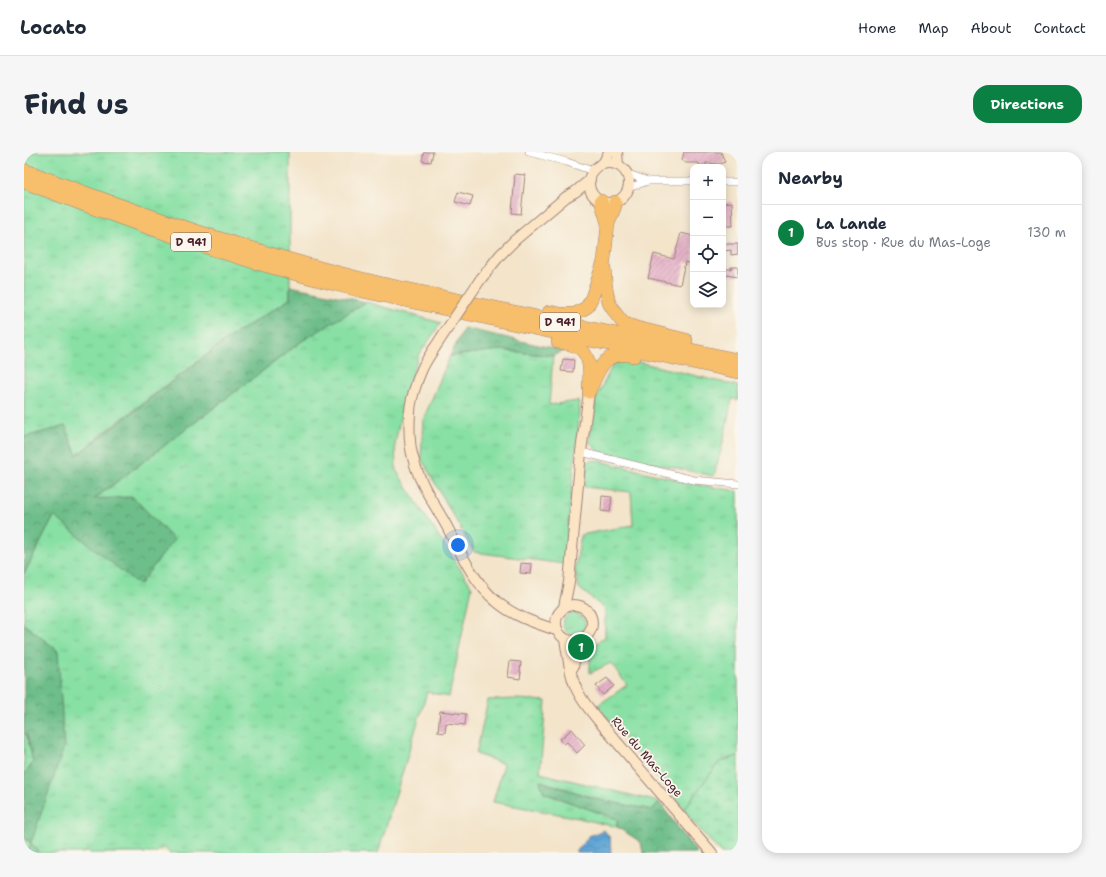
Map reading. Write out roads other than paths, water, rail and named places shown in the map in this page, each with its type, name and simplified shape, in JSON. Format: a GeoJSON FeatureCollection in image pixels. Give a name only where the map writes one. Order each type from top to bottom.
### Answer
{"type":"FeatureCollection","features":[{"type":"Feature","properties":{"kind":"highway","name":"D 941"},"geometry":{"type":"LineString","coordinates":[[24,170],[98,198],[212,237],[262,253],[336,273],[738,360]]}},
{"type":"Feature","properties":{"kind":"highway","name":"D 941"},"geometry":{"type":"LineString","coordinates":[[24,182],[103,212],[258,263],[362,291],[738,372]]}},
{"type":"Feature","properties":{"kind":"highway"},"geometry":{"type":"LineString","coordinates":[[598,199],[608,224]]}},
{"type":"Feature","properties":{"kind":"highway"},"geometry":{"type":"LineString","coordinates":[[616,202],[608,224],[604,261],[606,288],[609,303],[623,323],[731,352],[738,357]]}},
{"type":"Feature","properties":{"kind":"highway"},"geometry":{"type":"LineString","coordinates":[[383,284],[431,288],[560,314],[575,314],[588,307],[604,261]]}},
{"type":"Feature","properties":{"kind":"highway"},"geometry":{"type":"LineString","coordinates":[[492,319],[518,332],[570,344],[586,353],[588,362],[589,392]]}},
{"type":"Feature","properties":{"kind":"highway"},"geometry":{"type":"LineString","coordinates":[[589,392],[599,368],[607,359],[616,355],[629,355],[662,362],[690,362]]}},
{"type":"Feature","properties":{"kind":"main road"},"geometry":{"type":"LineString","coordinates":[[603,164],[609,152]]}},
{"type":"Feature","properties":{"kind":"main road"},"geometry":{"type":"LineString","coordinates":[[617,152],[618,165]]}},
{"type":"Feature","properties":{"kind":"main road"},"geometry":{"type":"LineString","coordinates":[[556,630],[540,625],[507,609],[496,601],[483,588],[471,570],[420,479],[413,458],[410,435],[410,411],[413,396],[422,369],[480,280],[500,255],[515,240],[566,197],[575,192],[597,167],[603,164],[611,163],[618,165],[624,169],[628,176],[629,182],[625,195],[616,202],[607,203],[575,192]]}},
{"type":"Feature","properties":{"kind":"main road"},"geometry":{"type":"LineString","coordinates":[[591,175],[590,190],[598,199]]}},
{"type":"Feature","properties":{"kind":"main road"},"geometry":{"type":"LineString","coordinates":[[564,607],[569,582],[581,452],[589,392]]}},
{"type":"Feature","properties":{"kind":"main road"},"geometry":{"type":"LineString","coordinates":[[569,582],[578,606]]}},
{"type":"Feature","properties":{"kind":"main road"},"geometry":{"type":"LineString","coordinates":[[540,625],[556,616],[564,607],[570,605],[578,606],[584,608],[589,614],[592,624],[588,636],[578,641],[571,642],[565,640],[556,630],[556,616]]}},
{"type":"Feature","properties":{"kind":"main road","name":"Rue du Mas-Loge"},"geometry":{"type":"LineString","coordinates":[[565,640],[571,673],[575,685],[585,703],[712,853]]}},
{"type":"Feature","properties":{"kind":"main road"},"geometry":{"type":"LineString","coordinates":[[571,673],[578,641]]}},
{"type":"Feature","properties":{"kind":"street"},"geometry":{"type":"LineString","coordinates":[[529,152],[567,162],[591,175]]}},
{"type":"Feature","properties":{"kind":"street"},"geometry":{"type":"LineString","coordinates":[[628,176],[631,175],[648,181]]}},
{"type":"Feature","properties":{"kind":"street"},"geometry":{"type":"LineString","coordinates":[[628,188],[648,181],[690,181]]}},
{"type":"Feature","properties":{"kind":"street"},"geometry":{"type":"LineString","coordinates":[[726,182],[738,182]]}},
{"type":"Feature","properties":{"kind":"street"},"geometry":{"type":"LineString","coordinates":[[581,452],[694,480],[738,484]]}},
{"type":"Feature","properties":{"kind":"water"},"geometry":{"type":"Polygon","coordinates":[[[604,830],[610,838],[611,853],[577,853],[589,836],[604,830]]]}},
{"type":"Feature","properties":{"kind":"place","name":"La Lande"},"geometry":{"type":"Point","coordinates":[581,647]}}]}
